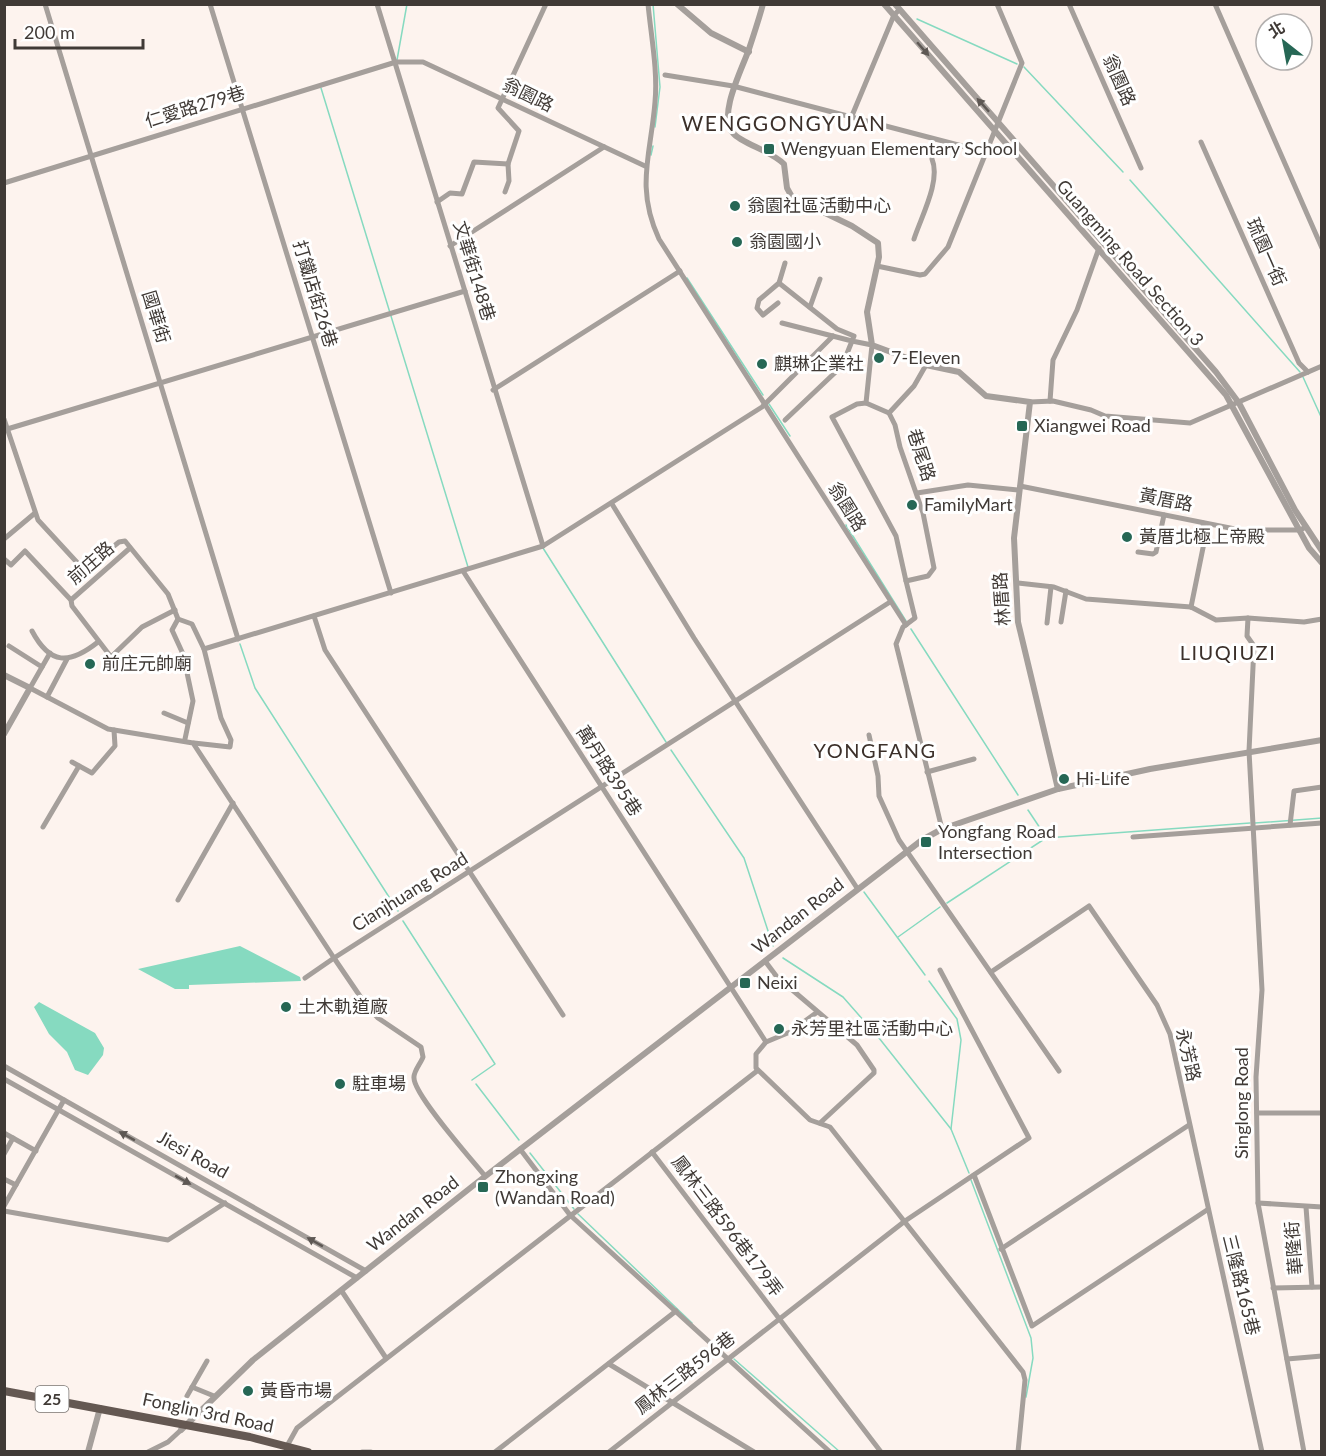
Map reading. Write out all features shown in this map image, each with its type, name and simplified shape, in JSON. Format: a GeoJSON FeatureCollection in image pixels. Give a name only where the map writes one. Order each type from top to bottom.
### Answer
{"type":"FeatureCollection","features":[{"type":"Feature","properties":{"kind":"main road","name":"25"},"geometry":{"type":"LineString","coordinates":[[4,1391],[100,1411]]}},
{"type":"Feature","properties":{"kind":"main road","name":"25"},"geometry":{"type":"LineString","coordinates":[[4,1395],[100,1411]]}},
{"type":"Feature","properties":{"kind":"main road","name":"Fonglin 3rd Road"},"geometry":{"type":"LineString","coordinates":[[100,1411],[308,1452]]}},
{"type":"Feature","properties":{"kind":"street","name":"國華街"},"geometry":{"type":"LineString","coordinates":[[45,4],[238,639]]}},
{"type":"Feature","properties":{"kind":"street","name":"打鐵店街26巷"},"geometry":{"type":"LineString","coordinates":[[210,4],[391,593]]}},
{"type":"Feature","properties":{"kind":"street","name":"文華街148巷"},"geometry":{"type":"LineString","coordinates":[[377,4],[542,547]]}},
{"type":"Feature","properties":{"kind":"street"},"geometry":{"type":"LineString","coordinates":[[505,192],[509,182],[508,164],[519,131],[498,108],[546,4]]}},
{"type":"Feature","properties":{"kind":"street","name":"翁園路"},"geometry":{"type":"LineString","coordinates":[[648,4],[656,100],[645,166],[652,223],[764,404],[906,625]]}},
{"type":"Feature","properties":{"kind":"street"},"geometry":{"type":"LineString","coordinates":[[676,4],[711,33],[748,52]]}},
{"type":"Feature","properties":{"kind":"street"},"geometry":{"type":"LineString","coordinates":[[763,4],[748,52],[733,86],[729,126],[734,135],[760,147],[784,164],[787,188],[792,197],[874,240],[879,248],[867,312],[872,345],[866,403],[889,413],[914,386],[926,365]]}},
{"type":"Feature","properties":{"kind":"street","name":"Guangming Road Section 3"},"geometry":{"type":"LineString","coordinates":[[884,4],[896,10],[998,122],[1216,372],[1303,528],[1322,551]]}},
{"type":"Feature","properties":{"kind":"street"},"geometry":{"type":"LineString","coordinates":[[877,266],[925,274],[948,247],[1022,63],[997,4]]}},
{"type":"Feature","properties":{"kind":"street","name":"翁園路"},"geometry":{"type":"LineString","coordinates":[[1070,4],[1141,168]]}},
{"type":"Feature","properties":{"kind":"street"},"geometry":{"type":"LineString","coordinates":[[1215,4],[1322,248]]}},
{"type":"Feature","properties":{"kind":"street"},"geometry":{"type":"LineString","coordinates":[[851,118],[896,10]]}},
{"type":"Feature","properties":{"kind":"street","name":"Guangming Road Section 3"},"geometry":{"type":"LineString","coordinates":[[896,10],[994,132],[1235,404]]}},
{"type":"Feature","properties":{"kind":"street","name":"仁愛路279巷"},"geometry":{"type":"LineString","coordinates":[[4,183],[395,61]]}},
{"type":"Feature","properties":{"kind":"street","name":"翁園路"},"geometry":{"type":"LineString","coordinates":[[395,61],[423,62],[645,166]]}},
{"type":"Feature","properties":{"kind":"street"},"geometry":{"type":"LineString","coordinates":[[665,75],[733,86],[985,152]]}},
{"type":"Feature","properties":{"kind":"street","name":"琉園一街"},"geometry":{"type":"LineString","coordinates":[[1200,142],[1299,363],[1308,372]]}},
{"type":"Feature","properties":{"kind":"street"},"geometry":{"type":"LineString","coordinates":[[450,246],[604,147]]}},
{"type":"Feature","properties":{"kind":"street"},"geometry":{"type":"LineString","coordinates":[[914,239],[933,180],[932,159]]}},
{"type":"Feature","properties":{"kind":"street"},"geometry":{"type":"LineString","coordinates":[[437,202],[450,193],[462,194],[474,162],[508,164]]}},
{"type":"Feature","properties":{"kind":"street"},"geometry":{"type":"LineString","coordinates":[[1050,401],[1053,360],[1077,309],[1101,241]]}},
{"type":"Feature","properties":{"kind":"street"},"geometry":{"type":"LineString","coordinates":[[778,303],[763,315],[757,308],[759,300],[779,283],[785,263]]}},
{"type":"Feature","properties":{"kind":"street"},"geometry":{"type":"LineString","coordinates":[[493,390],[680,271]]}},
{"type":"Feature","properties":{"kind":"street"},"geometry":{"type":"LineString","coordinates":[[810,307],[820,279]]}},
{"type":"Feature","properties":{"kind":"street"},"geometry":{"type":"LineString","coordinates":[[779,283],[837,329],[854,336],[842,366],[785,420]]}},
{"type":"Feature","properties":{"kind":"street"},"geometry":{"type":"LineString","coordinates":[[6,430],[465,291]]}},
{"type":"Feature","properties":{"kind":"street"},"geometry":{"type":"LineString","coordinates":[[782,323],[872,345],[926,365],[959,372],[986,396],[1030,402],[1050,401],[1091,410],[1105,416],[1190,423],[1322,366]]}},
{"type":"Feature","properties":{"kind":"street"},"geometry":{"type":"LineString","coordinates":[[204,649],[542,547],[764,404],[833,336]]}},
{"type":"Feature","properties":{"kind":"street","name":"林厝路"},"geometry":{"type":"LineString","coordinates":[[1030,402],[1013,555],[1018,583],[1020,636],[1058,789]]}},
{"type":"Feature","properties":{"kind":"street","name":"翁園路"},"geometry":{"type":"LineString","coordinates":[[866,403],[857,404],[832,417],[896,536],[906,581]]}},
{"type":"Feature","properties":{"kind":"street","name":"巷尾路"},"geometry":{"type":"LineString","coordinates":[[889,413],[917,493],[934,568],[928,576],[906,581]]}},
{"type":"Feature","properties":{"kind":"street"},"geometry":{"type":"LineString","coordinates":[[4,419],[35,513],[84,570],[119,542],[125,541],[168,594],[178,619],[172,630],[183,654],[193,701],[185,739]]}},
{"type":"Feature","properties":{"kind":"street","name":"黃厝路"},"geometry":{"type":"LineString","coordinates":[[917,493],[968,485],[1020,488],[1259,532],[1303,528]]}},
{"type":"Feature","properties":{"kind":"street"},"geometry":{"type":"LineString","coordinates":[[612,504],[735,702],[857,888]]}},
{"type":"Feature","properties":{"kind":"street"},"geometry":{"type":"LineString","coordinates":[[4,539],[35,513]]}},
{"type":"Feature","properties":{"kind":"street"},"geometry":{"type":"LineString","coordinates":[[1138,552],[1153,554],[1156,552],[1164,515]]}},
{"type":"Feature","properties":{"kind":"street"},"geometry":{"type":"LineString","coordinates":[[1191,607],[1205,538],[1203,523]]}},
{"type":"Feature","properties":{"kind":"street","name":"Guangming Road Section 3"},"geometry":{"type":"LineString","coordinates":[[1303,528],[1309,548],[1322,563]]}},
{"type":"Feature","properties":{"kind":"street","name":"前庄路"},"geometry":{"type":"LineString","coordinates":[[71,600],[130,548]]}},
{"type":"Feature","properties":{"kind":"street","name":"前庄路"},"geometry":{"type":"LineString","coordinates":[[4,559],[10,565],[25,550],[71,600],[72,606],[111,657],[138,630],[175,609]]}},
{"type":"Feature","properties":{"kind":"street","name":"萬丹路395巷"},"geometry":{"type":"LineString","coordinates":[[463,570],[766,1042]]}},
{"type":"Feature","properties":{"kind":"street"},"geometry":{"type":"LineString","coordinates":[[906,581],[915,615],[898,634],[896,644],[942,829]]}},
{"type":"Feature","properties":{"kind":"street"},"geometry":{"type":"LineString","coordinates":[[1018,583],[1051,587],[1086,599],[1191,607],[1216,620],[1248,618],[1304,622],[1322,619]]}},
{"type":"Feature","properties":{"kind":"street"},"geometry":{"type":"LineString","coordinates":[[1047,623],[1051,587]]}},
{"type":"Feature","properties":{"kind":"street"},"geometry":{"type":"LineString","coordinates":[[1061,622],[1065,591]]}},
{"type":"Feature","properties":{"kind":"street","name":"Cianjhuang Road"},"geometry":{"type":"LineString","coordinates":[[305,978],[890,602]]}},
{"type":"Feature","properties":{"kind":"street"},"geometry":{"type":"LineString","coordinates":[[314,616],[325,650],[563,1016]]}},
{"type":"Feature","properties":{"kind":"street","name":"Singlong Road"},"geometry":{"type":"LineString","coordinates":[[1248,618],[1247,636],[1254,646],[1249,751],[1262,990],[1256,1046],[1258,1203],[1304,1452]]}},
{"type":"Feature","properties":{"kind":"street"},"geometry":{"type":"LineString","coordinates":[[4,675],[100,726],[114,730],[185,739],[193,743],[230,747],[231,740],[221,718],[204,649],[192,624],[178,619]]}},
{"type":"Feature","properties":{"kind":"street"},"geometry":{"type":"LineString","coordinates":[[32,631],[39,646],[50,653],[68,659],[76,658],[98,642]]}},
{"type":"Feature","properties":{"kind":"street"},"geometry":{"type":"LineString","coordinates":[[9,646],[42,667]]}},
{"type":"Feature","properties":{"kind":"street"},"geometry":{"type":"LineString","coordinates":[[4,734],[50,653]]}},
{"type":"Feature","properties":{"kind":"street"},"geometry":{"type":"LineString","coordinates":[[47,697],[68,659]]}},
{"type":"Feature","properties":{"kind":"street"},"geometry":{"type":"LineString","coordinates":[[164,713],[188,723]]}},
{"type":"Feature","properties":{"kind":"street"},"geometry":{"type":"LineString","coordinates":[[72,762],[92,773],[115,746],[114,730]]}},
{"type":"Feature","properties":{"kind":"street"},"geometry":{"type":"LineString","coordinates":[[869,735],[878,776],[879,796],[906,852],[1059,1071]]}},
{"type":"Feature","properties":{"kind":"street","name":"Wandan Road"},"geometry":{"type":"LineString","coordinates":[[357,1278],[857,888],[942,829],[1058,789],[1150,769],[1322,740]]}},
{"type":"Feature","properties":{"kind":"street"},"geometry":{"type":"LineString","coordinates":[[193,743],[366,1005],[378,1018],[421,1047],[423,1057],[414,1075],[415,1082],[432,1111],[485,1176]]}},
{"type":"Feature","properties":{"kind":"street"},"geometry":{"type":"LineString","coordinates":[[927,772],[974,759]]}},
{"type":"Feature","properties":{"kind":"street"},"geometry":{"type":"LineString","coordinates":[[43,826],[79,766]]}},
{"type":"Feature","properties":{"kind":"street"},"geometry":{"type":"LineString","coordinates":[[1290,822],[1294,791],[1322,787]]}},
{"type":"Feature","properties":{"kind":"street"},"geometry":{"type":"LineString","coordinates":[[178,900],[233,803]]}},
{"type":"Feature","properties":{"kind":"street"},"geometry":{"type":"LineString","coordinates":[[1133,837],[1290,822],[1322,823]]}},
{"type":"Feature","properties":{"kind":"street","name":"永芳路"},"geometry":{"type":"LineString","coordinates":[[991,972],[1084,908],[1091,907],[1157,1005],[1170,1034],[1189,1125]]}},
{"type":"Feature","properties":{"kind":"street"},"geometry":{"type":"LineString","coordinates":[[765,961],[777,977],[800,994],[816,1013],[857,1046],[874,1070],[874,1073],[860,1087],[820,1123]]}},
{"type":"Feature","properties":{"kind":"street"},"geometry":{"type":"LineString","coordinates":[[779,1318],[905,1221],[1029,1136],[940,970]]}},
{"type":"Feature","properties":{"kind":"street"},"geometry":{"type":"LineString","coordinates":[[816,1013],[790,1032],[766,1042],[756,1054],[757,1071],[810,1120],[834,1131],[1025,1376],[1018,1452]]}},
{"type":"Feature","properties":{"kind":"street","name":"Jiesi Road"},"geometry":{"type":"LineString","coordinates":[[4,1066],[366,1270]]}},
{"type":"Feature","properties":{"kind":"street"},"geometry":{"type":"LineString","coordinates":[[286,1449],[297,1428],[757,1071]]}},
{"type":"Feature","properties":{"kind":"street","name":"Jiesi Road"},"geometry":{"type":"LineString","coordinates":[[4,1079],[357,1278]]}},
{"type":"Feature","properties":{"kind":"street"},"geometry":{"type":"LineString","coordinates":[[4,1206],[64,1100]]}},
{"type":"Feature","properties":{"kind":"street"},"geometry":{"type":"LineString","coordinates":[[1257,1113],[1322,1113]]}},
{"type":"Feature","properties":{"kind":"street"},"geometry":{"type":"LineString","coordinates":[[1001,1249],[1189,1125]]}},
{"type":"Feature","properties":{"kind":"street","name":"三隆路165巷"},"geometry":{"type":"LineString","coordinates":[[1189,1125],[1207,1210],[1245,1363],[1262,1452]]}},
{"type":"Feature","properties":{"kind":"street"},"geometry":{"type":"LineString","coordinates":[[4,1133],[36,1151]]}},
{"type":"Feature","properties":{"kind":"street"},"geometry":{"type":"LineString","coordinates":[[4,1154],[14,1138]]}},
{"type":"Feature","properties":{"kind":"street"},"geometry":{"type":"LineString","coordinates":[[520,1149],[570,1215],[676,1311],[725,1359],[782,1406],[830,1452]]}},
{"type":"Feature","properties":{"kind":"street","name":"鳳林三路596巷179弄"},"geometry":{"type":"LineString","coordinates":[[652,1152],[881,1452]]}},
{"type":"Feature","properties":{"kind":"street"},"geometry":{"type":"LineString","coordinates":[[974,1175],[1030,1324],[1034,1326],[1207,1210]]}},
{"type":"Feature","properties":{"kind":"street"},"geometry":{"type":"LineString","coordinates":[[4,1179],[16,1185]]}},
{"type":"Feature","properties":{"kind":"street"},"geometry":{"type":"LineString","coordinates":[[4,1211],[168,1240],[225,1203]]}},
{"type":"Feature","properties":{"kind":"street"},"geometry":{"type":"LineString","coordinates":[[1258,1203],[1322,1207]]}},
{"type":"Feature","properties":{"kind":"street","name":"華隆街"},"geometry":{"type":"LineString","coordinates":[[1306,1207],[1312,1287]]}},
{"type":"Feature","properties":{"kind":"street"},"geometry":{"type":"LineString","coordinates":[[148,1452],[168,1442],[253,1360],[357,1278]]}},
{"type":"Feature","properties":{"kind":"street"},"geometry":{"type":"LineString","coordinates":[[1273,1288],[1322,1287]]}},
{"type":"Feature","properties":{"kind":"street"},"geometry":{"type":"LineString","coordinates":[[341,1290],[386,1358]]}},
{"type":"Feature","properties":{"kind":"street"},"geometry":{"type":"LineString","coordinates":[[495,1452],[676,1311]]}},
{"type":"Feature","properties":{"kind":"street","name":"鳳林三路596巷"},"geometry":{"type":"LineString","coordinates":[[609,1452],[779,1318]]}},
{"type":"Feature","properties":{"kind":"street"},"geometry":{"type":"LineString","coordinates":[[1287,1359],[1322,1356]]}},
{"type":"Feature","properties":{"kind":"street"},"geometry":{"type":"LineString","coordinates":[[188,1396],[207,1361]]}},
{"type":"Feature","properties":{"kind":"street"},"geometry":{"type":"LineString","coordinates":[[609,1364],[754,1452]]}},
{"type":"Feature","properties":{"kind":"street"},"geometry":{"type":"LineString","coordinates":[[192,1387],[214,1396]]}},
{"type":"Feature","properties":{"kind":"street"},"geometry":{"type":"LineString","coordinates":[[88,1452],[100,1411]]}},
{"type":"Feature","properties":{"kind":"street"},"geometry":{"type":"LineString","coordinates":[[362,1452],[371,1452]]}},
{"type":"Feature","properties":{"kind":"shaded area"},"geometry":{"type":"Polygon","coordinates":[[[240,946],[300,977],[301,981],[189,985],[189,989],[175,989],[138,969],[240,946]]]}},
{"type":"Feature","properties":{"kind":"shaded area"},"geometry":{"type":"Polygon","coordinates":[[[39,1002],[95,1033],[104,1048],[103,1055],[88,1075],[75,1070],[67,1052],[49,1034],[34,1007],[39,1002]]]}},
{"type":"Feature","properties":{"kind":"waterway"},"geometry":{"type":"LineString","coordinates":[[397,60],[407,4]]}},
{"type":"Feature","properties":{"kind":"waterway"},"geometry":{"type":"LineString","coordinates":[[653,4],[660,87],[655,127]]}},
{"type":"Feature","properties":{"kind":"waterway"},"geometry":{"type":"LineString","coordinates":[[917,19],[1017,64]]}},
{"type":"Feature","properties":{"kind":"waterway"},"geometry":{"type":"LineString","coordinates":[[1024,67],[1123,172]]}},
{"type":"Feature","properties":{"kind":"waterway"},"geometry":{"type":"LineString","coordinates":[[321,88],[468,567]]}},
{"type":"Feature","properties":{"kind":"waterway"},"geometry":{"type":"LineString","coordinates":[[651,155],[653,146]]}},
{"type":"Feature","properties":{"kind":"waterway"},"geometry":{"type":"LineString","coordinates":[[1130,180],[1300,372]]}},
{"type":"Feature","properties":{"kind":"waterway"},"geometry":{"type":"LineString","coordinates":[[687,278],[763,395]]}},
{"type":"Feature","properties":{"kind":"waterway"},"geometry":{"type":"LineString","coordinates":[[1303,377],[1322,419]]}},
{"type":"Feature","properties":{"kind":"waterway"},"geometry":{"type":"LineString","coordinates":[[769,404],[790,436]]}},
{"type":"Feature","properties":{"kind":"waterway"},"geometry":{"type":"LineString","coordinates":[[846,525],[906,621]]}},
{"type":"Feature","properties":{"kind":"waterway"},"geometry":{"type":"LineString","coordinates":[[543,548],[666,742]]}},
{"type":"Feature","properties":{"kind":"waterway"},"geometry":{"type":"LineString","coordinates":[[911,629],[1018,795]]}},
{"type":"Feature","properties":{"kind":"waterway"},"geometry":{"type":"LineString","coordinates":[[240,644],[255,688],[398,911]]}},
{"type":"Feature","properties":{"kind":"waterway"},"geometry":{"type":"LineString","coordinates":[[671,750],[744,858],[773,946]]}},
{"type":"Feature","properties":{"kind":"waterway"},"geometry":{"type":"LineString","coordinates":[[1028,810],[1046,837]]}},
{"type":"Feature","properties":{"kind":"waterway"},"geometry":{"type":"LineString","coordinates":[[1255,823],[1322,818]]}},
{"type":"Feature","properties":{"kind":"waterway"},"geometry":{"type":"LineString","coordinates":[[947,903],[1046,838],[1250,823]]}},
{"type":"Feature","properties":{"kind":"waterway"},"geometry":{"type":"LineString","coordinates":[[864,892],[925,975]]}},
{"type":"Feature","properties":{"kind":"waterway"},"geometry":{"type":"LineString","coordinates":[[898,937],[940,907]]}},
{"type":"Feature","properties":{"kind":"waterway"},"geometry":{"type":"LineString","coordinates":[[403,921],[495,1064],[472,1080]]}},
{"type":"Feature","properties":{"kind":"waterway"},"geometry":{"type":"LineString","coordinates":[[783,958],[843,997],[879,1038],[951,1129]]}},
{"type":"Feature","properties":{"kind":"waterway"},"geometry":{"type":"LineString","coordinates":[[929,981],[957,1019],[961,1040],[951,1129],[969,1173]]}},
{"type":"Feature","properties":{"kind":"waterway"},"geometry":{"type":"LineString","coordinates":[[476,1084],[519,1140]]}},
{"type":"Feature","properties":{"kind":"waterway"},"geometry":{"type":"LineString","coordinates":[[530,1153],[574,1209]]}},
{"type":"Feature","properties":{"kind":"waterway"},"geometry":{"type":"LineString","coordinates":[[971,1180],[1031,1338],[1033,1358],[1026,1397]]}},
{"type":"Feature","properties":{"kind":"waterway"},"geometry":{"type":"LineString","coordinates":[[578,1214],[692,1323]]}},
{"type":"Feature","properties":{"kind":"waterway"},"geometry":{"type":"LineString","coordinates":[[734,1359],[840,1452]]}},
{"type":"Feature","properties":{"kind":"place","name":"Wengyuan Elementary School"},"geometry":{"type":"Point","coordinates":[769,149]}},
{"type":"Feature","properties":{"kind":"place","name":"翁園社區活動中心"},"geometry":{"type":"Point","coordinates":[735,206]}},
{"type":"Feature","properties":{"kind":"place","name":"翁園國小"},"geometry":{"type":"Point","coordinates":[737,242]}},
{"type":"Feature","properties":{"kind":"place","name":"7-Eleven"},"geometry":{"type":"Point","coordinates":[879,358]}},
{"type":"Feature","properties":{"kind":"place","name":"麒琳企業社"},"geometry":{"type":"Point","coordinates":[762,364]}},
{"type":"Feature","properties":{"kind":"place","name":"Xiangwei Road"},"geometry":{"type":"Point","coordinates":[1022,426]}},
{"type":"Feature","properties":{"kind":"place","name":"FamilyMart"},"geometry":{"type":"Point","coordinates":[912,505]}},
{"type":"Feature","properties":{"kind":"place","name":"黃厝北極上帝殿"},"geometry":{"type":"Point","coordinates":[1127,537]}},
{"type":"Feature","properties":{"kind":"place","name":"前庄元帥廟"},"geometry":{"type":"Point","coordinates":[90,664]}},
{"type":"Feature","properties":{"kind":"place","name":"Hi-Life"},"geometry":{"type":"Point","coordinates":[1064,779]}},
{"type":"Feature","properties":{"kind":"place","name":"Yongfang Road Intersection"},"geometry":{"type":"Point","coordinates":[926,842]}},
{"type":"Feature","properties":{"kind":"place","name":"Neixi"},"geometry":{"type":"Point","coordinates":[745,983]}},
{"type":"Feature","properties":{"kind":"place","name":"土木軌道廠"},"geometry":{"type":"Point","coordinates":[286,1007]}},
{"type":"Feature","properties":{"kind":"place","name":"永芳里社區活動中心"},"geometry":{"type":"Point","coordinates":[779,1029]}},
{"type":"Feature","properties":{"kind":"place","name":"駐車場"},"geometry":{"type":"Point","coordinates":[340,1084]}},
{"type":"Feature","properties":{"kind":"place","name":"Zhongxing (Wandan Road)"},"geometry":{"type":"Point","coordinates":[483,1187]}},
{"type":"Feature","properties":{"kind":"place","name":"黃昏市場"},"geometry":{"type":"Point","coordinates":[248,1391]}},
{"type":"Feature","properties":{"kind":"district","name":"WENGGONGYUAN"},"geometry":{"type":"Point","coordinates":[784,124]}},
{"type":"Feature","properties":{"kind":"district","name":"LIUQIUZI"},"geometry":{"type":"Point","coordinates":[1228,653]}},
{"type":"Feature","properties":{"kind":"district","name":"YONGFANG"},"geometry":{"type":"Point","coordinates":[875,751]}}]}
